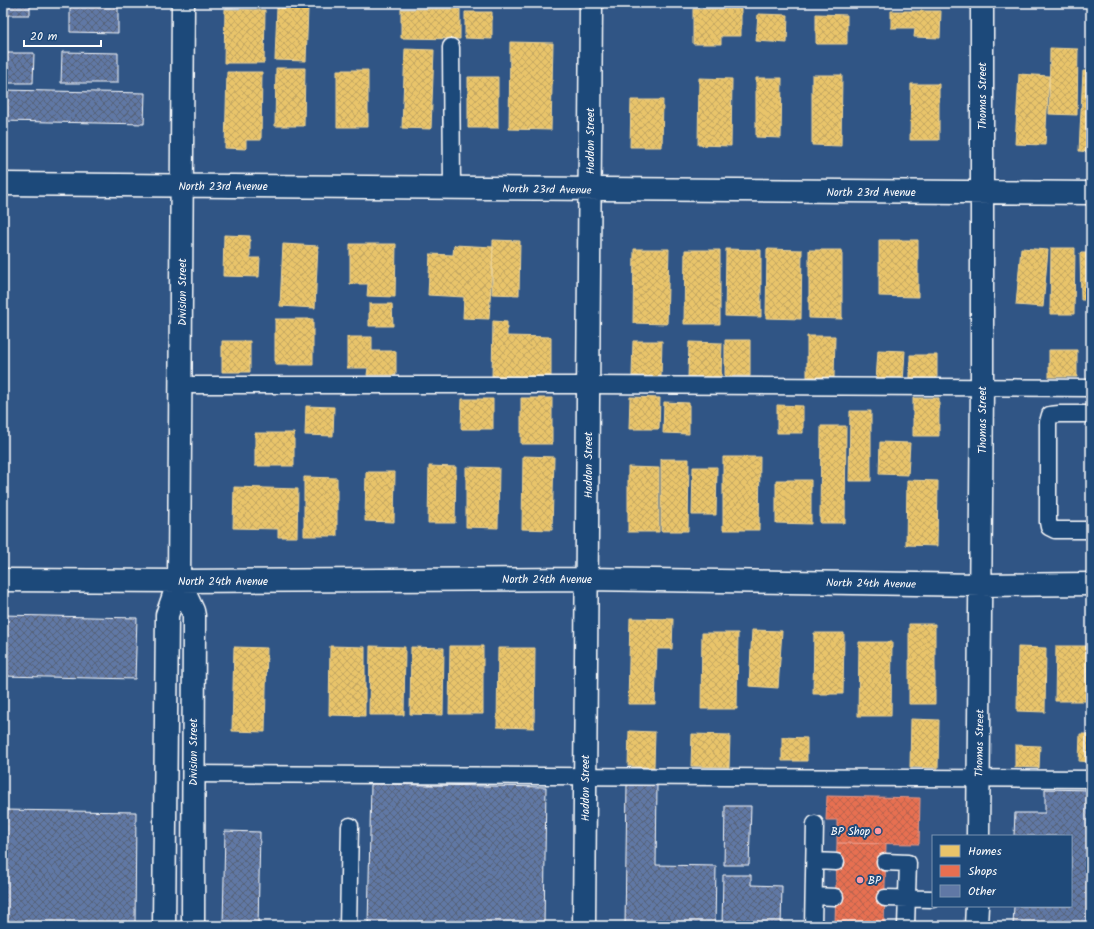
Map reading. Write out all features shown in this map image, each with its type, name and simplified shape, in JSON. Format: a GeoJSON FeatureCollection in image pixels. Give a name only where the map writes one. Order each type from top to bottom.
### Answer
{"type":"FeatureCollection","features":[{"type":"Feature","properties":{"kind":"street","name":"Division Street"},"geometry":{"type":"LineString","coordinates":[[164,926],[167,616],[179,581],[182,385],[183,3]]}},
{"type":"Feature","properties":{"kind":"street","name":"Haddon Street"},"geometry":{"type":"LineString","coordinates":[[584,926],[591,3]]}},
{"type":"Feature","properties":{"kind":"street","name":"Thomas Street"},"geometry":{"type":"LineString","coordinates":[[978,835],[982,388],[982,3]]}},
{"type":"Feature","properties":{"kind":"street","name":"North 23rd Avenue"},"geometry":{"type":"LineString","coordinates":[[3,184],[1091,193]]}},
{"type":"Feature","properties":{"kind":"street","name":"North 24th Avenue"},"geometry":{"type":"LineString","coordinates":[[3,580],[179,581],[587,579],[981,585],[1091,584]]}},
{"type":"Feature","properties":{"kind":"street","name":"Division Street"},"geometry":{"type":"LineString","coordinates":[[179,581],[193,611],[193,926]]}},
{"type":"Feature","properties":{"kind":"street"},"geometry":{"type":"LineString","coordinates":[[976,907],[976,926]]}},
{"type":"Feature","properties":{"kind":"lane"},"geometry":{"type":"LineString","coordinates":[[451,47],[452,188]]}},
{"type":"Feature","properties":{"kind":"lane"},"geometry":{"type":"LineString","coordinates":[[182,385],[588,385],[1091,388]]}},
{"type":"Feature","properties":{"kind":"lane"},"geometry":{"type":"LineString","coordinates":[[1091,414],[1050,415],[1048,422],[1049,527],[1054,530],[1091,530]]}},
{"type":"Feature","properties":{"kind":"lane"},"geometry":{"type":"LineString","coordinates":[[193,774],[1091,779]]}},
{"type":"Feature","properties":{"kind":"lane"},"geometry":{"type":"LineString","coordinates":[[814,926],[815,824]]}},
{"type":"Feature","properties":{"kind":"lane"},"geometry":{"type":"LineString","coordinates":[[348,926],[350,826]]}},
{"type":"Feature","properties":{"kind":"lane"},"geometry":{"type":"LineString","coordinates":[[815,861],[836,862]]}},
{"type":"Feature","properties":{"kind":"lane"},"geometry":{"type":"LineString","coordinates":[[885,862],[908,863],[906,926]]}},
{"type":"Feature","properties":{"kind":"lane"},"geometry":{"type":"LineString","coordinates":[[814,896],[835,897]]}},
{"type":"Feature","properties":{"kind":"lane"},"geometry":{"type":"LineString","coordinates":[[885,898],[932,899]]}},
{"type":"Feature","properties":{"kind":"building: Homes"},"geometry":{"type":"Polygon","coordinates":[[[277,7],[308,9],[306,61],[275,60],[277,7]]]}},
{"type":"Feature","properties":{"kind":"building: Homes"},"geometry":{"type":"Polygon","coordinates":[[[225,9],[265,10],[264,63],[224,63],[225,9]]]}},
{"type":"Feature","properties":{"kind":"building: Homes"},"geometry":{"type":"Polygon","coordinates":[[[401,9],[460,9],[460,39],[401,38],[401,9]]]}},
{"type":"Feature","properties":{"kind":"building: Homes"},"geometry":{"type":"Polygon","coordinates":[[[693,9],[741,9],[741,36],[721,36],[721,44],[693,44],[693,9]]]}},
{"type":"Feature","properties":{"kind":"building: Homes"},"geometry":{"type":"Polygon","coordinates":[[[891,11],[941,11],[940,38],[914,37],[915,28],[891,28],[891,11]]]}},
{"type":"Feature","properties":{"kind":"building: Homes"},"geometry":{"type":"Polygon","coordinates":[[[465,12],[492,12],[492,39],[465,38],[465,12]]]}},
{"type":"Feature","properties":{"kind":"building: Homes"},"geometry":{"type":"Polygon","coordinates":[[[758,14],[788,15],[787,43],[756,41],[758,14]]]}},
{"type":"Feature","properties":{"kind":"building: Homes"},"geometry":{"type":"Polygon","coordinates":[[[816,14],[847,15],[847,44],[816,44],[816,14]]]}},
{"type":"Feature","properties":{"kind":"building: Homes"},"geometry":{"type":"Polygon","coordinates":[[[510,42],[553,43],[551,130],[509,129],[510,42]]]}},
{"type":"Feature","properties":{"kind":"building: Homes"},"geometry":{"type":"Polygon","coordinates":[[[1050,48],[1078,49],[1077,115],[1049,114],[1050,48]]]}},
{"type":"Feature","properties":{"kind":"building: Homes"},"geometry":{"type":"Polygon","coordinates":[[[405,49],[434,50],[431,129],[402,128],[405,49]]]}},
{"type":"Feature","properties":{"kind":"building: Homes"},"geometry":{"type":"Polygon","coordinates":[[[276,68],[305,68],[304,126],[275,126],[276,68]]]}},
{"type":"Feature","properties":{"kind":"building: Homes"},"geometry":{"type":"Polygon","coordinates":[[[337,70],[368,70],[368,127],[337,127],[337,70]]]}},
{"type":"Feature","properties":{"kind":"building: Homes"},"geometry":{"type":"Polygon","coordinates":[[[1083,71],[1091,71],[1091,152],[1079,151],[1083,71]]]}},
{"type":"Feature","properties":{"kind":"building: Homes"},"geometry":{"type":"Polygon","coordinates":[[[227,72],[262,72],[261,140],[246,140],[246,149],[225,148],[227,72]]]}},
{"type":"Feature","properties":{"kind":"building: Homes"},"geometry":{"type":"Polygon","coordinates":[[[1019,74],[1049,76],[1045,145],[1015,144],[1019,74]]]}},
{"type":"Feature","properties":{"kind":"building: Homes"},"geometry":{"type":"Polygon","coordinates":[[[812,75],[842,75],[841,146],[812,145],[812,75]]]}},
{"type":"Feature","properties":{"kind":"building: Homes"},"geometry":{"type":"Polygon","coordinates":[[[468,77],[498,77],[498,128],[468,128],[468,77]]]}},
{"type":"Feature","properties":{"kind":"building: Homes"},"geometry":{"type":"Polygon","coordinates":[[[699,78],[732,79],[731,146],[698,145],[699,78]]]}},
{"type":"Feature","properties":{"kind":"building: Homes"},"geometry":{"type":"Polygon","coordinates":[[[756,78],[782,78],[781,138],[756,137],[756,78]]]}},
{"type":"Feature","properties":{"kind":"building: Homes"},"geometry":{"type":"Polygon","coordinates":[[[911,84],[939,84],[939,140],[910,140],[911,84]]]}},
{"type":"Feature","properties":{"kind":"building: Homes"},"geometry":{"type":"Polygon","coordinates":[[[631,100],[663,100],[662,147],[630,147],[631,100]]]}},
{"type":"Feature","properties":{"kind":"building: Homes"},"geometry":{"type":"Polygon","coordinates":[[[224,235],[250,236],[250,258],[260,258],[259,277],[223,276],[224,235]]]}},
{"type":"Feature","properties":{"kind":"building: Homes"},"geometry":{"type":"Polygon","coordinates":[[[493,240],[520,241],[519,295],[492,294],[493,240]]]}},
{"type":"Feature","properties":{"kind":"building: Homes"},"geometry":{"type":"Polygon","coordinates":[[[879,240],[918,240],[918,297],[879,296],[879,240]]]}},
{"type":"Feature","properties":{"kind":"building: Homes"},"geometry":{"type":"Polygon","coordinates":[[[283,244],[318,246],[315,308],[280,306],[283,244]]]}},
{"type":"Feature","properties":{"kind":"building: Homes"},"geometry":{"type":"Polygon","coordinates":[[[350,244],[396,244],[395,297],[367,296],[368,284],[350,284],[350,244]]]}},
{"type":"Feature","properties":{"kind":"building: Homes"},"geometry":{"type":"Polygon","coordinates":[[[454,245],[493,247],[489,319],[463,318],[464,297],[428,295],[430,254],[453,255],[454,245]]]}},
{"type":"Feature","properties":{"kind":"building: Homes"},"geometry":{"type":"Polygon","coordinates":[[[1021,248],[1048,250],[1043,307],[1016,305],[1021,248]]]}},
{"type":"Feature","properties":{"kind":"building: Homes"},"geometry":{"type":"Polygon","coordinates":[[[1051,248],[1075,248],[1074,314],[1050,314],[1051,248]]]}},
{"type":"Feature","properties":{"kind":"building: Homes"},"geometry":{"type":"Polygon","coordinates":[[[634,249],[669,249],[667,324],[633,323],[634,249]]]}},
{"type":"Feature","properties":{"kind":"building: Homes"},"geometry":{"type":"Polygon","coordinates":[[[726,249],[761,250],[761,317],[725,316],[726,249]]]}},
{"type":"Feature","properties":{"kind":"building: Homes"},"geometry":{"type":"Polygon","coordinates":[[[767,249],[802,250],[801,319],[766,318],[767,249]]]}},
{"type":"Feature","properties":{"kind":"building: Homes"},"geometry":{"type":"Polygon","coordinates":[[[685,250],[720,250],[720,324],[684,324],[685,250]]]}},
{"type":"Feature","properties":{"kind":"building: Homes"},"geometry":{"type":"Polygon","coordinates":[[[809,250],[842,250],[842,319],[809,318],[809,250]]]}},
{"type":"Feature","properties":{"kind":"building: Homes"},"geometry":{"type":"Polygon","coordinates":[[[1080,253],[1091,253],[1091,300],[1081,300],[1080,253]]]}},
{"type":"Feature","properties":{"kind":"building: Homes"},"geometry":{"type":"Polygon","coordinates":[[[369,304],[392,304],[393,326],[369,326],[369,304]]]}},
{"type":"Feature","properties":{"kind":"building: Homes"},"geometry":{"type":"Polygon","coordinates":[[[275,319],[313,319],[313,365],[275,365],[275,319]]]}},
{"type":"Feature","properties":{"kind":"building: Homes"},"geometry":{"type":"Polygon","coordinates":[[[493,321],[507,322],[507,336],[551,337],[551,379],[492,378],[493,321]]]}},
{"type":"Feature","properties":{"kind":"building: Homes"},"geometry":{"type":"Polygon","coordinates":[[[807,336],[835,336],[834,377],[807,377],[807,336]]]}},
{"type":"Feature","properties":{"kind":"building: Homes"},"geometry":{"type":"Polygon","coordinates":[[[347,337],[372,337],[372,351],[396,351],[396,375],[367,375],[368,368],[347,368],[347,337]]]}},
{"type":"Feature","properties":{"kind":"building: Homes"},"geometry":{"type":"Polygon","coordinates":[[[725,340],[750,340],[750,376],[725,376],[725,340]]]}},
{"type":"Feature","properties":{"kind":"building: Homes"},"geometry":{"type":"Polygon","coordinates":[[[222,341],[250,341],[250,372],[222,372],[222,341]]]}},
{"type":"Feature","properties":{"kind":"building: Homes"},"geometry":{"type":"Polygon","coordinates":[[[633,341],[662,341],[661,377],[632,376],[633,341]]]}},
{"type":"Feature","properties":{"kind":"building: Homes"},"geometry":{"type":"Polygon","coordinates":[[[689,342],[722,343],[721,378],[688,377],[689,342]]]}},
{"type":"Feature","properties":{"kind":"building: Homes"},"geometry":{"type":"Polygon","coordinates":[[[878,350],[905,351],[903,383],[876,381],[878,350]]]}},
{"type":"Feature","properties":{"kind":"building: Homes"},"geometry":{"type":"Polygon","coordinates":[[[1049,350],[1077,350],[1077,377],[1049,377],[1049,350]]]}},
{"type":"Feature","properties":{"kind":"building: Homes"},"geometry":{"type":"Polygon","coordinates":[[[910,355],[937,355],[937,381],[910,381],[910,355]]]}},
{"type":"Feature","properties":{"kind":"building: Homes"},"geometry":{"type":"Polygon","coordinates":[[[630,397],[660,398],[659,429],[629,429],[630,397]]]}},
{"type":"Feature","properties":{"kind":"building: Homes"},"geometry":{"type":"Polygon","coordinates":[[[521,398],[552,398],[552,444],[521,444],[521,398]]]}},
{"type":"Feature","properties":{"kind":"building: Homes"},"geometry":{"type":"Polygon","coordinates":[[[913,398],[939,398],[939,436],[913,436],[913,398]]]}},
{"type":"Feature","properties":{"kind":"building: Homes"},"geometry":{"type":"Polygon","coordinates":[[[462,399],[493,399],[493,429],[461,429],[462,399]]]}},
{"type":"Feature","properties":{"kind":"building: Homes"},"geometry":{"type":"Polygon","coordinates":[[[664,402],[689,403],[689,434],[663,433],[664,402]]]}},
{"type":"Feature","properties":{"kind":"building: Homes"},"geometry":{"type":"Polygon","coordinates":[[[777,405],[803,406],[803,433],[777,433],[777,405]]]}},
{"type":"Feature","properties":{"kind":"building: Homes"},"geometry":{"type":"Polygon","coordinates":[[[306,406],[334,407],[333,436],[305,435],[306,406]]]}},
{"type":"Feature","properties":{"kind":"building: Homes"},"geometry":{"type":"Polygon","coordinates":[[[850,411],[871,411],[871,481],[849,481],[850,411]]]}},
{"type":"Feature","properties":{"kind":"building: Homes"},"geometry":{"type":"Polygon","coordinates":[[[821,426],[846,426],[845,523],[820,523],[821,426]]]}},
{"type":"Feature","properties":{"kind":"building: Homes"},"geometry":{"type":"Polygon","coordinates":[[[255,433],[294,433],[294,466],[255,466],[255,433]]]}},
{"type":"Feature","properties":{"kind":"building: Homes"},"geometry":{"type":"Polygon","coordinates":[[[880,442],[910,443],[908,475],[879,474],[880,442]]]}},
{"type":"Feature","properties":{"kind":"building: Homes"},"geometry":{"type":"Polygon","coordinates":[[[523,456],[554,457],[552,530],[522,529],[523,456]]]}},
{"type":"Feature","properties":{"kind":"building: Homes"},"geometry":{"type":"Polygon","coordinates":[[[723,457],[760,457],[759,530],[723,530],[723,457]]]}},
{"type":"Feature","properties":{"kind":"building: Homes"},"geometry":{"type":"Polygon","coordinates":[[[661,459],[689,459],[688,531],[661,531],[661,459]]]}},
{"type":"Feature","properties":{"kind":"building: Homes"},"geometry":{"type":"Polygon","coordinates":[[[429,466],[456,467],[455,523],[428,523],[429,466]]]}},
{"type":"Feature","properties":{"kind":"building: Homes"},"geometry":{"type":"Polygon","coordinates":[[[466,467],[499,468],[498,528],[466,527],[466,467]]]}},
{"type":"Feature","properties":{"kind":"building: Homes"},"geometry":{"type":"Polygon","coordinates":[[[628,467],[659,468],[659,532],[628,532],[628,467]]]}},
{"type":"Feature","properties":{"kind":"building: Homes"},"geometry":{"type":"Polygon","coordinates":[[[693,467],[717,467],[716,515],[692,515],[693,467]]]}},
{"type":"Feature","properties":{"kind":"building: Homes"},"geometry":{"type":"Polygon","coordinates":[[[366,472],[395,472],[394,522],[365,521],[366,472]]]}},
{"type":"Feature","properties":{"kind":"building: Homes"},"geometry":{"type":"Polygon","coordinates":[[[304,477],[337,478],[337,536],[304,536],[304,477]]]}},
{"type":"Feature","properties":{"kind":"building: Homes"},"geometry":{"type":"Polygon","coordinates":[[[776,480],[811,480],[811,524],[776,523],[776,480]]]}},
{"type":"Feature","properties":{"kind":"building: Homes"},"geometry":{"type":"Polygon","coordinates":[[[907,480],[938,481],[937,546],[906,545],[907,480]]]}},
{"type":"Feature","properties":{"kind":"building: Homes"},"geometry":{"type":"Polygon","coordinates":[[[234,487],[298,489],[297,537],[278,537],[278,529],[233,528],[234,487]]]}},
{"type":"Feature","properties":{"kind":"building: Homes"},"geometry":{"type":"Polygon","coordinates":[[[630,618],[673,619],[672,649],[657,649],[655,704],[628,704],[630,618]]]}},
{"type":"Feature","properties":{"kind":"building: Homes"},"geometry":{"type":"Polygon","coordinates":[[[909,624],[935,624],[935,704],[909,704],[909,624]]]}},
{"type":"Feature","properties":{"kind":"building: Homes"},"geometry":{"type":"Polygon","coordinates":[[[752,630],[782,631],[778,688],[749,686],[752,630]]]}},
{"type":"Feature","properties":{"kind":"building: Homes"},"geometry":{"type":"Polygon","coordinates":[[[702,633],[738,633],[737,709],[701,709],[702,633]]]}},
{"type":"Feature","properties":{"kind":"building: Homes"},"geometry":{"type":"Polygon","coordinates":[[[814,633],[844,633],[843,694],[813,694],[814,633]]]}},
{"type":"Feature","properties":{"kind":"building: Homes"},"geometry":{"type":"Polygon","coordinates":[[[859,642],[892,642],[891,716],[858,716],[859,642]]]}},
{"type":"Feature","properties":{"kind":"building: Homes"},"geometry":{"type":"Polygon","coordinates":[[[330,646],[365,647],[365,716],[329,715],[330,646]]]}},
{"type":"Feature","properties":{"kind":"building: Homes"},"geometry":{"type":"Polygon","coordinates":[[[370,646],[405,647],[404,715],[369,715],[370,646]]]}},
{"type":"Feature","properties":{"kind":"building: Homes"},"geometry":{"type":"Polygon","coordinates":[[[450,646],[483,646],[483,714],[449,714],[450,646]]]}},
{"type":"Feature","properties":{"kind":"building: Homes"},"geometry":{"type":"Polygon","coordinates":[[[1056,646],[1091,646],[1091,701],[1055,701],[1056,646]]]}},
{"type":"Feature","properties":{"kind":"building: Homes"},"geometry":{"type":"Polygon","coordinates":[[[234,647],[267,648],[265,732],[232,731],[234,647]]]}},
{"type":"Feature","properties":{"kind":"building: Homes"},"geometry":{"type":"Polygon","coordinates":[[[411,647],[444,648],[443,715],[410,714],[411,647]]]}},
{"type":"Feature","properties":{"kind":"building: Homes"},"geometry":{"type":"Polygon","coordinates":[[[1018,647],[1046,648],[1045,712],[1017,711],[1018,647]]]}},
{"type":"Feature","properties":{"kind":"building: Homes"},"geometry":{"type":"Polygon","coordinates":[[[498,648],[535,648],[534,728],[497,727],[498,648]]]}},
{"type":"Feature","properties":{"kind":"building: Homes"},"geometry":{"type":"Polygon","coordinates":[[[911,719],[939,720],[938,768],[910,767],[911,719]]]}},
{"type":"Feature","properties":{"kind":"building: Homes"},"geometry":{"type":"Polygon","coordinates":[[[629,731],[655,732],[654,767],[628,766],[629,731]]]}},
{"type":"Feature","properties":{"kind":"building: Homes"},"geometry":{"type":"Polygon","coordinates":[[[692,734],[730,735],[729,767],[691,766],[692,734]]]}},
{"type":"Feature","properties":{"kind":"building: Homes"},"geometry":{"type":"Polygon","coordinates":[[[1080,734],[1091,734],[1091,762],[1079,761],[1080,734]]]}},
{"type":"Feature","properties":{"kind":"building: Homes"},"geometry":{"type":"Polygon","coordinates":[[[782,737],[807,738],[807,761],[782,761],[782,737]]]}},
{"type":"Feature","properties":{"kind":"building: Homes"},"geometry":{"type":"Polygon","coordinates":[[[1015,745],[1040,746],[1039,768],[1015,767],[1015,745]]]}},
{"type":"Feature","properties":{"kind":"building: Shops","name":"BP Shop"},"geometry":{"type":"Polygon","coordinates":[[[827,796],[920,798],[919,844],[837,843],[837,820],[826,820],[827,796]]]}},
{"type":"Feature","properties":{"kind":"building: Shops","name":"BP"},"geometry":{"type":"Polygon","coordinates":[[[837,843],[886,844],[884,925],[835,924],[837,843]]]}},
{"type":"Feature","properties":{"kind":"building: Other"},"geometry":{"type":"Polygon","coordinates":[[[3,3],[30,3],[30,15],[3,15],[3,3]]]}},
{"type":"Feature","properties":{"kind":"building: Other"},"geometry":{"type":"Polygon","coordinates":[[[70,3],[118,3],[118,33],[70,32],[70,3]]]}},
{"type":"Feature","properties":{"kind":"building: Other"},"geometry":{"type":"Polygon","coordinates":[[[62,52],[118,53],[118,83],[61,83],[62,52]]]}},
{"type":"Feature","properties":{"kind":"building: Other"},"geometry":{"type":"Polygon","coordinates":[[[3,53],[34,53],[33,83],[3,83],[3,53]]]}},
{"type":"Feature","properties":{"kind":"building: Other"},"geometry":{"type":"Polygon","coordinates":[[[3,90],[145,93],[144,124],[3,121],[3,90]]]}},
{"type":"Feature","properties":{"kind":"building: Other"},"geometry":{"type":"Polygon","coordinates":[[[3,615],[137,618],[135,679],[3,676],[3,615]]]}},
{"type":"Feature","properties":{"kind":"building: Other"},"geometry":{"type":"Polygon","coordinates":[[[371,784],[546,787],[544,926],[368,926],[371,784]]]}},
{"type":"Feature","properties":{"kind":"building: Other"},"geometry":{"type":"Polygon","coordinates":[[[627,784],[657,785],[656,865],[716,866],[715,926],[625,926],[627,784]]]}},
{"type":"Feature","properties":{"kind":"building: Other"},"geometry":{"type":"Polygon","coordinates":[[[1045,789],[1091,790],[1091,926],[1013,926],[1014,907],[1072,907],[1072,835],[1014,835],[1015,813],[1045,813],[1045,789]]]}},
{"type":"Feature","properties":{"kind":"building: Other"},"geometry":{"type":"Polygon","coordinates":[[[725,806],[751,806],[749,865],[724,865],[725,806]]]}},
{"type":"Feature","properties":{"kind":"building: Other"},"geometry":{"type":"Polygon","coordinates":[[[3,810],[136,812],[135,926],[3,926],[3,810]]]}},
{"type":"Feature","properties":{"kind":"building: Other"},"geometry":{"type":"Polygon","coordinates":[[[225,831],[260,832],[258,926],[223,925],[225,831]]]}},
{"type":"Feature","properties":{"kind":"building: Other"},"geometry":{"type":"Polygon","coordinates":[[[723,875],[751,875],[751,885],[782,886],[781,926],[722,926],[723,875]]]}},
{"type":"Feature","properties":{"kind":"place","name":"BP Shop"},"geometry":{"type":"Point","coordinates":[878,831]}},
{"type":"Feature","properties":{"kind":"place","name":"BP"},"geometry":{"type":"Point","coordinates":[860,880]}}]}
